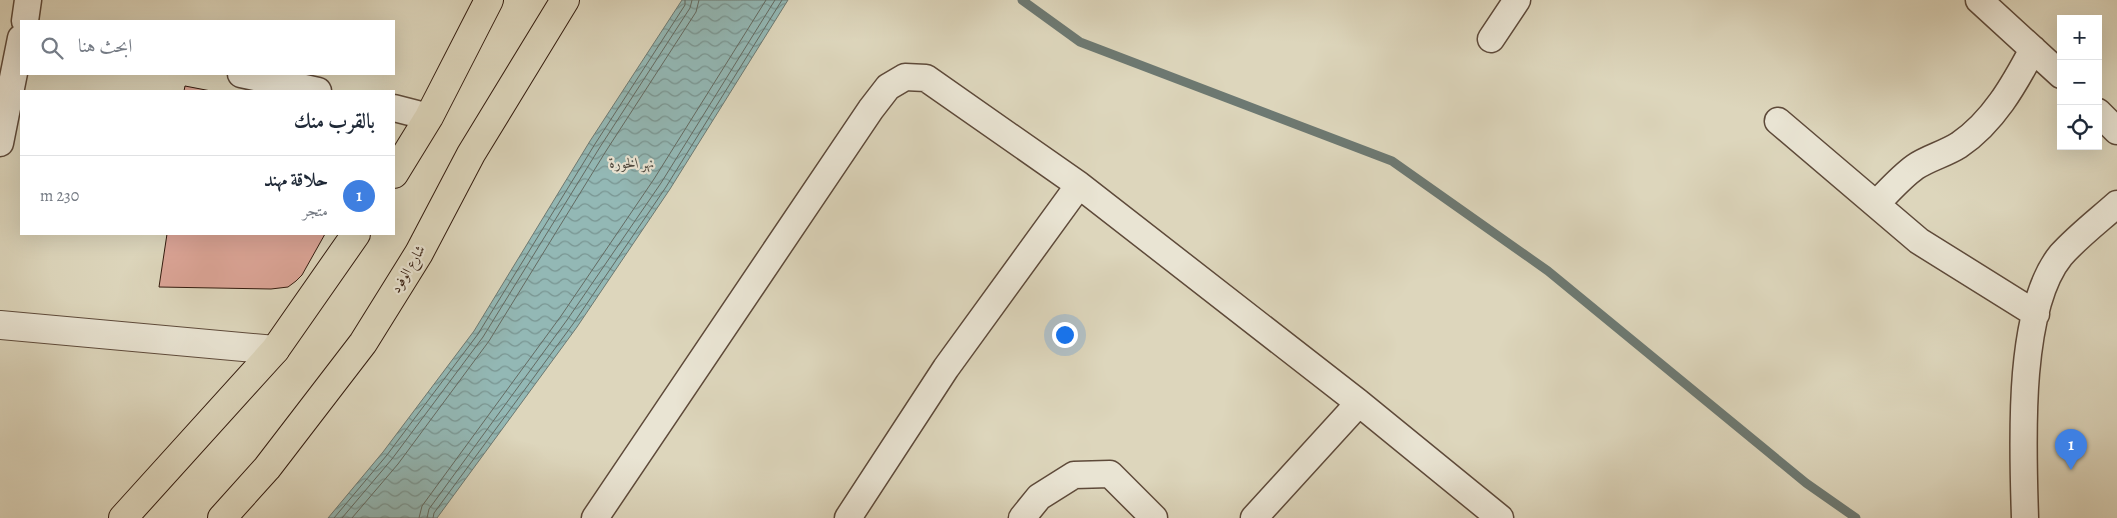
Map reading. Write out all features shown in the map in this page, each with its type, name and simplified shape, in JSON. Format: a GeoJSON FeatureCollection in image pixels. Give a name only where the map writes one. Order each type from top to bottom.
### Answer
{"type":"FeatureCollection","features":[{"type":"Feature","properties":{"kind":"main road"},"geometry":{"type":"LineString","coordinates":[[395,172],[429,117],[489,0]]}},
{"type":"Feature","properties":{"kind":"main road","name":"شارع الوفود"},"geometry":{"type":"LineString","coordinates":[[222,518],[267,468],[364,342],[419,253],[470,154],[565,0]]}},
{"type":"Feature","properties":{"kind":"main road"},"geometry":{"type":"LineString","coordinates":[[122,518],[275,350],[355,235]]}},
{"type":"Feature","properties":{"kind":"street"},"geometry":{"type":"LineString","coordinates":[[24,20],[28,0]]}},
{"type":"Feature","properties":{"kind":"street"},"geometry":{"type":"LineString","coordinates":[[1491,39],[1517,0]]}},
{"type":"Feature","properties":{"kind":"street"},"geometry":{"type":"LineString","coordinates":[[1979,0],[2057,71]]}},
{"type":"Feature","properties":{"kind":"street"},"geometry":{"type":"LineString","coordinates":[[0,143],[20,43]]}},
{"type":"Feature","properties":{"kind":"street"},"geometry":{"type":"LineString","coordinates":[[1876,204],[1915,167],[1960,145],[1980,127],[2006,96],[2033,49]]}},
{"type":"Feature","properties":{"kind":"street"},"geometry":{"type":"LineString","coordinates":[[246,75],[313,90]]}},
{"type":"Feature","properties":{"kind":"street"},"geometry":{"type":"LineString","coordinates":[[595,518],[871,109],[888,88],[905,77],[926,78],[1079,185],[1359,403],[1500,518]]}},
{"type":"Feature","properties":{"kind":"street"},"geometry":{"type":"LineString","coordinates":[[395,108],[429,117]]}},
{"type":"Feature","properties":{"kind":"street"},"geometry":{"type":"LineString","coordinates":[[2102,116],[2117,131]]}},
{"type":"Feature","properties":{"kind":"street"},"geometry":{"type":"LineString","coordinates":[[1778,121],[1919,241],[2036,314]]}},
{"type":"Feature","properties":{"kind":"street"},"geometry":{"type":"LineString","coordinates":[[848,518],[946,368],[1079,185]]}},
{"type":"Feature","properties":{"kind":"street"},"geometry":{"type":"LineString","coordinates":[[2025,518],[2023,425],[2026,378],[2036,314],[2046,281],[2061,256],[2117,204]]}},
{"type":"Feature","properties":{"kind":"street"},"geometry":{"type":"LineString","coordinates":[[0,325],[275,350]]}},
{"type":"Feature","properties":{"kind":"street"},"geometry":{"type":"LineString","coordinates":[[1254,518],[1359,403]]}},
{"type":"Feature","properties":{"kind":"street"},"geometry":{"type":"LineString","coordinates":[[1022,518],[1040,497],[1074,475],[1110,474],[1154,518]]}},
{"type":"Feature","properties":{"kind":"water","name":"نهر الخورة"},"geometry":{"type":"Polygon","coordinates":[[[682,0],[788,0],[670,189],[577,327],[437,518],[328,518],[383,452],[474,331],[590,141],[682,0]]]}},
{"type":"Feature","properties":{"kind":"building"},"geometry":{"type":"Polygon","coordinates":[[[185,86],[206,90],[184,90],[185,86]]]}},
{"type":"Feature","properties":{"kind":"building"},"geometry":{"type":"Polygon","coordinates":[[[167,235],[324,235],[302,275],[288,287],[271,289],[159,287],[167,235]]]}},
{"type":"Feature","properties":{"kind":"waterway"},"geometry":{"type":"LineString","coordinates":[[1022,0],[1080,42],[1392,161],[1548,271],[1806,483],[1856,518]]}},
{"type":"Feature","properties":{"kind":"place","name":"حلاقة مهند"},"geometry":{"type":"Point","coordinates":[2071,470]}}]}
